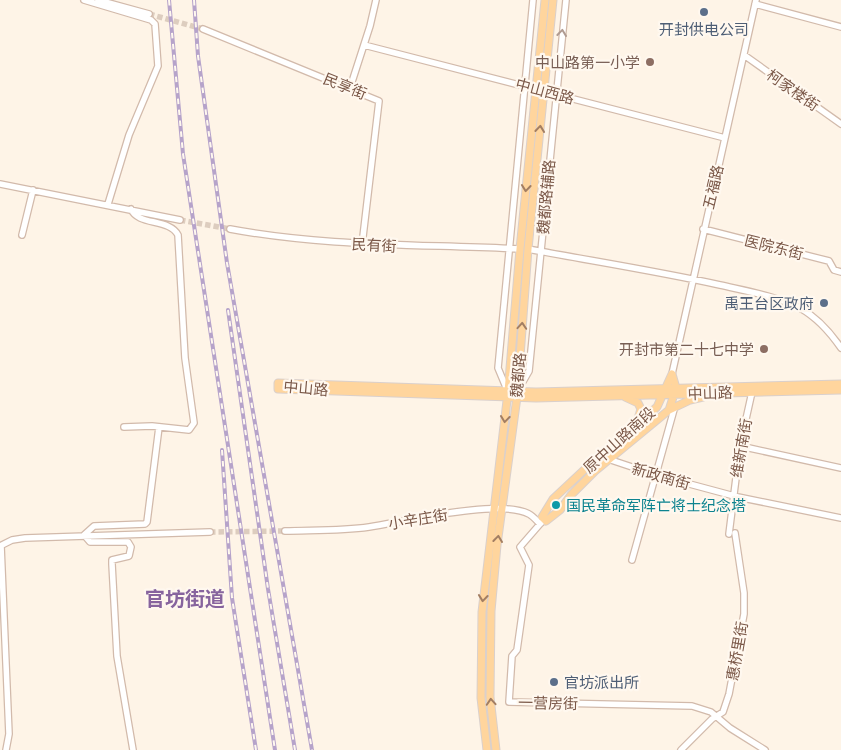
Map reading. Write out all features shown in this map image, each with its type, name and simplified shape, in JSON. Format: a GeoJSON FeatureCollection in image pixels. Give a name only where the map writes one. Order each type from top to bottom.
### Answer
{"type":"FeatureCollection","features":[{"type":"Feature","properties":{"kind":"main road","name":"魏都路"},"geometry":{"type":"LineString","coordinates":[[487,750],[481,698],[482,612],[508,394],[520,249],[545,0]]}},
{"type":"Feature","properties":{"kind":"main road","name":"魏都路"},"geometry":{"type":"LineString","coordinates":[[496,750],[490,697],[491,611],[517,395],[528,249],[553,0]]}},
{"type":"Feature","properties":{"kind":"main road"},"geometry":{"type":"LineString","coordinates":[[672,374],[675,391]]}},
{"type":"Feature","properties":{"kind":"main road","name":"原中山路南段"},"geometry":{"type":"LineString","coordinates":[[672,374],[657,408],[636,423],[553,499],[542,517],[542,522],[560,510],[571,495],[608,459],[672,408],[675,391]]}},
{"type":"Feature","properties":{"kind":"main road","name":"中山路"},"geometry":{"type":"LineString","coordinates":[[508,394],[278,389],[278,383],[508,394],[517,395],[622,396],[675,391],[841,384]]}},
{"type":"Feature","properties":{"kind":"main road","name":"中山路"},"geometry":{"type":"LineString","coordinates":[[675,391],[722,393],[841,390]]}},
{"type":"Feature","properties":{"kind":"main road","name":"中山路"},"geometry":{"type":"LineString","coordinates":[[517,395],[664,392]]}},
{"type":"Feature","properties":{"kind":"main road"},"geometry":{"type":"LineString","coordinates":[[672,408],[690,400],[722,393]]}},
{"type":"Feature","properties":{"kind":"main road"},"geometry":{"type":"LineString","coordinates":[[622,396],[638,403],[641,413],[636,423]]}},
{"type":"Feature","properties":{"kind":"street"},"geometry":{"type":"LineString","coordinates":[[84,0],[151,20],[155,24],[158,66],[129,135],[108,204]]}},
{"type":"Feature","properties":{"kind":"street"},"geometry":{"type":"LineString","coordinates":[[98,0],[149,14]]}},
{"type":"Feature","properties":{"kind":"street"},"geometry":{"type":"LineString","coordinates":[[350,88],[376,0]]}},
{"type":"Feature","properties":{"kind":"street"},"geometry":{"type":"LineString","coordinates":[[508,394],[498,368],[533,0]]}},
{"type":"Feature","properties":{"kind":"street","name":"魏都路辅路"},"geometry":{"type":"LineString","coordinates":[[517,395],[528,372],[566,0]]}},
{"type":"Feature","properties":{"kind":"street"},"geometry":{"type":"LineString","coordinates":[[756,2],[841,27]]}},
{"type":"Feature","properties":{"kind":"street","name":"五福路"},"geometry":{"type":"LineString","coordinates":[[672,374],[691,279],[756,2]]}},
{"type":"Feature","properties":{"kind":"street","name":"民享街"},"geometry":{"type":"LineString","coordinates":[[203,29],[379,100],[362,245]]}},
{"type":"Feature","properties":{"kind":"street","name":"中山西路"},"geometry":{"type":"LineString","coordinates":[[364,45],[725,138]]}},
{"type":"Feature","properties":{"kind":"street","name":"柯家楼街"},"geometry":{"type":"LineString","coordinates":[[744,55],[841,124]]}},
{"type":"Feature","properties":{"kind":"street"},"geometry":{"type":"LineString","coordinates":[[0,184],[108,204],[180,220]]}},
{"type":"Feature","properties":{"kind":"street"},"geometry":{"type":"LineString","coordinates":[[22,235],[32,190]]}},
{"type":"Feature","properties":{"kind":"street"},"geometry":{"type":"LineString","coordinates":[[124,427],[159,427],[189,430],[194,423],[185,358],[178,235],[172,228],[135,215],[131,209]]}},
{"type":"Feature","properties":{"kind":"street","name":"民有街"},"geometry":{"type":"LineString","coordinates":[[230,229],[265,236],[362,245],[520,249]]}},
{"type":"Feature","properties":{"kind":"street","name":"医院东街"},"geometry":{"type":"LineString","coordinates":[[703,229],[829,261],[834,270],[841,272]]}},
{"type":"Feature","properties":{"kind":"street"},"geometry":{"type":"LineString","coordinates":[[528,249],[691,279],[791,304],[820,321],[841,348]]}},
{"type":"Feature","properties":{"kind":"street","name":"维新南街"},"geometry":{"type":"LineString","coordinates":[[732,533],[733,496],[740,446],[752,392]]}},
{"type":"Feature","properties":{"kind":"street"},"geometry":{"type":"LineString","coordinates":[[632,560],[656,475],[672,408]]}},
{"type":"Feature","properties":{"kind":"street"},"geometry":{"type":"LineString","coordinates":[[84,535],[94,526],[145,524],[147,522],[159,427]]}},
{"type":"Feature","properties":{"kind":"street"},"geometry":{"type":"LineString","coordinates":[[740,446],[841,468]]}},
{"type":"Feature","properties":{"kind":"street","name":"新政南街"},"geometry":{"type":"LineString","coordinates":[[599,456],[656,475],[733,496],[841,518]]}},
{"type":"Feature","properties":{"kind":"street","name":"小辛庄街"},"geometry":{"type":"LineString","coordinates":[[285,530],[368,527],[415,517],[493,508],[525,512],[542,522]]}},
{"type":"Feature","properties":{"kind":"street","name":"一营房街"},"geometry":{"type":"LineString","coordinates":[[542,522],[520,547],[529,565],[516,650],[512,656],[509,702],[670,704],[699,707],[716,716],[730,728],[764,750]]}},
{"type":"Feature","properties":{"kind":"street"},"geometry":{"type":"LineString","coordinates":[[6,750],[9,734],[1,546],[12,540],[25,538],[210,532]]}},
{"type":"Feature","properties":{"kind":"street","name":"惠桥里街"},"geometry":{"type":"LineString","coordinates":[[682,750],[716,716],[723,712],[729,694],[744,614],[744,594],[732,533]]}},
{"type":"Feature","properties":{"kind":"street"},"geometry":{"type":"LineString","coordinates":[[84,535],[90,542],[128,542],[131,547],[129,556],[114,559],[112,564],[117,656],[133,750]]}},
{"type":"Feature","properties":{"kind":"tunnel"},"geometry":{"type":"LineString","coordinates":[[149,14],[203,29]]}},
{"type":"Feature","properties":{"kind":"tunnel"},"geometry":{"type":"LineString","coordinates":[[180,220],[230,229]]}},
{"type":"Feature","properties":{"kind":"tunnel"},"geometry":{"type":"LineString","coordinates":[[210,532],[285,531]]}},
{"type":"Feature","properties":{"kind":"railway"},"geometry":{"type":"LineString","coordinates":[[169,0],[183,154],[275,750]]}},
{"type":"Feature","properties":{"kind":"railway"},"geometry":{"type":"LineString","coordinates":[[194,0],[198,56],[227,263],[312,750]]}},
{"type":"Feature","properties":{"kind":"railway"},"geometry":{"type":"LineString","coordinates":[[228,310],[268,589],[295,750]]}},
{"type":"Feature","properties":{"kind":"railway"},"geometry":{"type":"LineString","coordinates":[[222,450],[232,598],[256,750]]}},
{"type":"Feature","properties":{"kind":"place","name":"开封供电公司"},"geometry":{"type":"Point","coordinates":[704,12]}},
{"type":"Feature","properties":{"kind":"place","name":"中山路第一小学"},"geometry":{"type":"Point","coordinates":[650,62]}},
{"type":"Feature","properties":{"kind":"place","name":"禹王台区政府"},"geometry":{"type":"Point","coordinates":[824,303]}},
{"type":"Feature","properties":{"kind":"place","name":"开封市第二十七中学"},"geometry":{"type":"Point","coordinates":[764,349]}},
{"type":"Feature","properties":{"kind":"place","name":"国民革命军阵亡将士纪念塔"},"geometry":{"type":"Point","coordinates":[556,505]}},
{"type":"Feature","properties":{"kind":"place","name":"官坊派出所"},"geometry":{"type":"Point","coordinates":[554,682]}},
{"type":"Feature","properties":{"kind":"district","name":"官坊街道"},"geometry":{"type":"Point","coordinates":[185,598]}}]}
